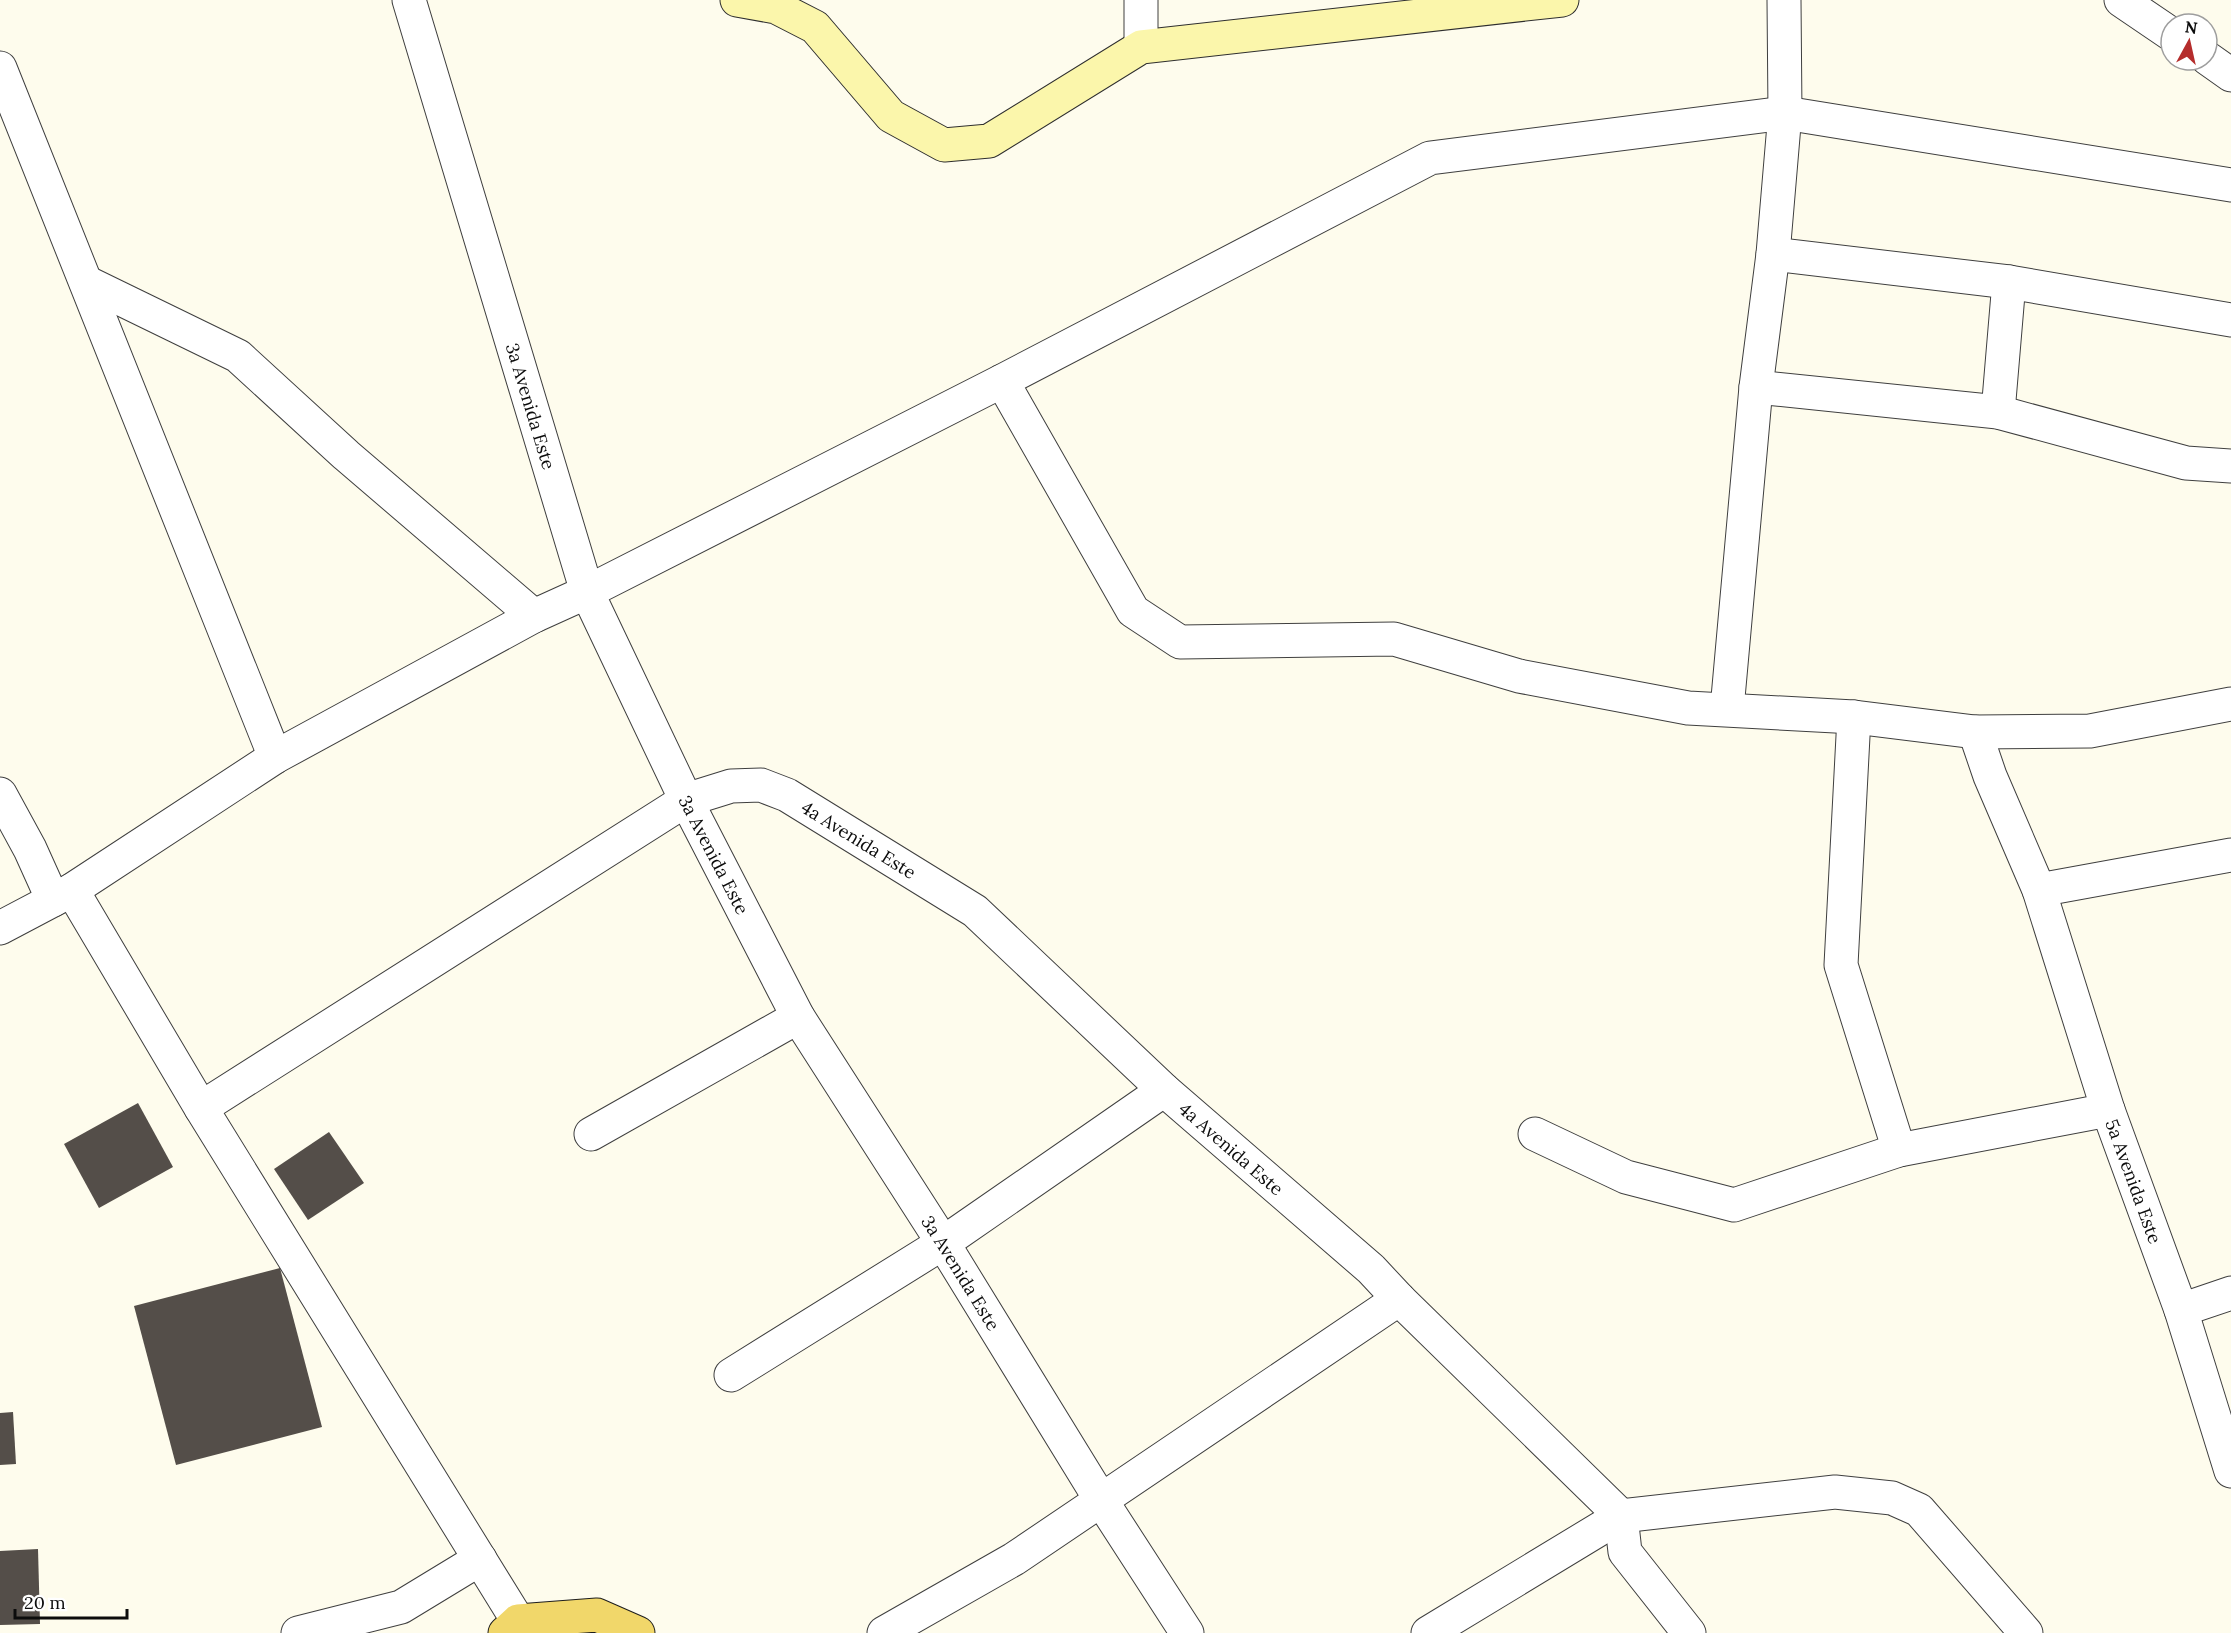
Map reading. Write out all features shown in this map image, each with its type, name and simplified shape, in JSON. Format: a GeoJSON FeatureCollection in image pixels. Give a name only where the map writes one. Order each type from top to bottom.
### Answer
{"type":"FeatureCollection","features":[{"type":"Feature","properties":{"kind":"main road"},"geometry":{"type":"LineString","coordinates":[[737,0],[776,7],[815,27],[891,116],[944,145],[989,141],[1141,47],[1562,0]]}},
{"type":"Feature","properties":{"kind":"main road"},"geometry":{"type":"LineString","coordinates":[[512,1627],[597,1615],[638,1633]]}},
{"type":"Feature","properties":{"kind":"street","name":"3a Avenida Este"},"geometry":{"type":"LineString","coordinates":[[409,0],[587,592],[686,800],[798,1017],[943,1243],[1101,1500],[1187,1633]]}},
{"type":"Feature","properties":{"kind":"street"},"geometry":{"type":"LineString","coordinates":[[1141,0],[1141,47]]}},
{"type":"Feature","properties":{"kind":"street"},"geometry":{"type":"LineString","coordinates":[[1727,710],[1756,387],[1773,254],[1785,112],[1784,0]]}},
{"type":"Feature","properties":{"kind":"street"},"geometry":{"type":"LineString","coordinates":[[2121,0],[2159,26]]}},
{"type":"Feature","properties":{"kind":"street"},"geometry":{"type":"LineString","coordinates":[[0,68],[275,757]]}},
{"type":"Feature","properties":{"kind":"street"},"geometry":{"type":"LineString","coordinates":[[0,928],[62,895],[275,757],[534,616],[587,592],[1002,381],[1430,158],[1785,112],[2231,185]]}},
{"type":"Feature","properties":{"kind":"street"},"geometry":{"type":"LineString","coordinates":[[1773,254],[2009,282],[2231,320]]}},
{"type":"Feature","properties":{"kind":"street"},"geometry":{"type":"LineString","coordinates":[[86,282],[238,356],[346,455],[534,616]]}},
{"type":"Feature","properties":{"kind":"street"},"geometry":{"type":"LineString","coordinates":[[1998,412],[2009,282]]}},
{"type":"Feature","properties":{"kind":"street"},"geometry":{"type":"LineString","coordinates":[[1002,381],[1133,611],[1180,642],[1394,639],[1519,676],[1688,708],[1854,717],[1975,732],[2090,731],[2231,704]]}},
{"type":"Feature","properties":{"kind":"street"},"geometry":{"type":"LineString","coordinates":[[1756,387],[1998,412],[2186,463],[2231,466]]}},
{"type":"Feature","properties":{"kind":"street"},"geometry":{"type":"LineString","coordinates":[[1854,717],[1841,965],[1899,1150]]}},
{"type":"Feature","properties":{"kind":"street","name":"5a Avenida Este"},"geometry":{"type":"LineString","coordinates":[[1975,732],[1990,776],[2039,890],[2108,1110],[2181,1310],[2231,1471]]}},
{"type":"Feature","properties":{"kind":"street","name":"4a Avenida Este"},"geometry":{"type":"LineString","coordinates":[[201,1108],[686,800],[731,786],[761,786],[787,795],[975,911],[1164,1090],[1371,1269],[1621,1516]]}},
{"type":"Feature","properties":{"kind":"street"},"geometry":{"type":"LineString","coordinates":[[0,794],[30,849],[201,1108],[480,1558],[512,1627]]}},
{"type":"Feature","properties":{"kind":"street"},"geometry":{"type":"LineString","coordinates":[[2039,890],[2231,855]]}},
{"type":"Feature","properties":{"kind":"street"},"geometry":{"type":"LineString","coordinates":[[591,1134],[798,1017]]}},
{"type":"Feature","properties":{"kind":"street"},"geometry":{"type":"LineString","coordinates":[[731,1375],[943,1243],[1164,1090]]}},
{"type":"Feature","properties":{"kind":"street"},"geometry":{"type":"LineString","coordinates":[[1535,1134],[1626,1177],[1734,1205],[1899,1150],[2108,1110]]}},
{"type":"Feature","properties":{"kind":"street"},"geometry":{"type":"LineString","coordinates":[[2181,1310],[2231,1293]]}},
{"type":"Feature","properties":{"kind":"street"},"geometry":{"type":"LineString","coordinates":[[884,1633],[1014,1559],[1399,1299]]}},
{"type":"Feature","properties":{"kind":"street"},"geometry":{"type":"LineString","coordinates":[[1428,1633],[1621,1516],[1835,1492],[1892,1498],[1920,1510],[2026,1633]]}},
{"type":"Feature","properties":{"kind":"street"},"geometry":{"type":"LineString","coordinates":[[1621,1516],[1625,1552],[1689,1633]]}},
{"type":"Feature","properties":{"kind":"street"},"geometry":{"type":"LineString","coordinates":[[298,1633],[401,1607],[480,1558]]}},
{"type":"Feature","properties":{"kind":"building"},"geometry":{"type":"Polygon","coordinates":[[[138,1103],[173,1167],[99,1208],[64,1144],[138,1103]]]}},
{"type":"Feature","properties":{"kind":"building"},"geometry":{"type":"Polygon","coordinates":[[[329,1132],[364,1183],[308,1220],[274,1169],[329,1132]]]}},
{"type":"Feature","properties":{"kind":"building"},"geometry":{"type":"Polygon","coordinates":[[[280,1268],[322,1427],[176,1465],[134,1306],[280,1268]]]}},
{"type":"Feature","properties":{"kind":"building"},"geometry":{"type":"Polygon","coordinates":[[[13,1412],[16,1464],[0,1465],[0,1413],[13,1412]]]}},
{"type":"Feature","properties":{"kind":"building"},"geometry":{"type":"Polygon","coordinates":[[[38,1549],[40,1624],[0,1625],[0,1551],[38,1549]]]}}]}
